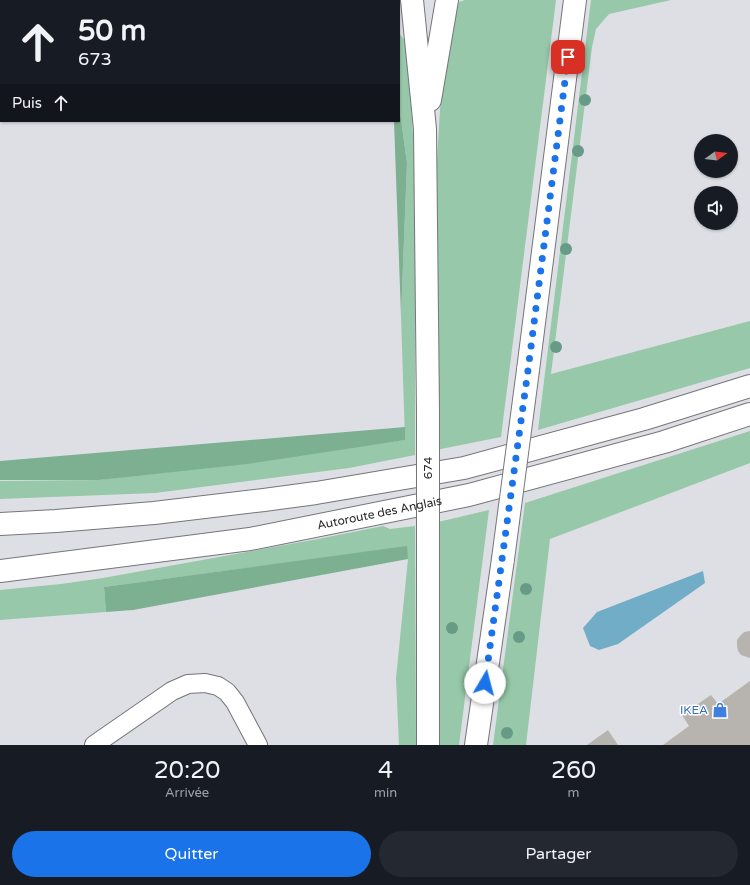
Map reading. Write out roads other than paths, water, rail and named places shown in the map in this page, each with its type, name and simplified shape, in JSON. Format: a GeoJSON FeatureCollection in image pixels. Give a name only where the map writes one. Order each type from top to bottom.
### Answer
{"type":"FeatureCollection","features":[{"type":"Feature","properties":{"kind":"main road"},"geometry":{"type":"LineString","coordinates":[[412,0],[425,129]]}},
{"type":"Feature","properties":{"kind":"main road"},"geometry":{"type":"LineString","coordinates":[[425,129],[447,0]]}},
{"type":"Feature","properties":{"kind":"main road"},"geometry":{"type":"LineString","coordinates":[[476,745],[503,559],[575,0]]}},
{"type":"Feature","properties":{"kind":"main road","name":"674"},"geometry":{"type":"LineString","coordinates":[[425,129],[428,412],[428,745]]}},
{"type":"Feature","properties":{"kind":"main road"},"geometry":{"type":"LineString","coordinates":[[0,524],[56,521],[146,513],[264,500],[316,493],[464,468],[644,419],[750,386]]}},
{"type":"Feature","properties":{"kind":"main road","name":"Autoroute des Anglais"},"geometry":{"type":"LineString","coordinates":[[0,572],[250,539],[469,495],[664,442],[750,414]]}},
{"type":"Feature","properties":{"kind":"street"},"geometry":{"type":"LineString","coordinates":[[94,745],[172,691],[188,684],[205,683],[218,686],[235,702],[258,745]]}},
{"type":"Feature","properties":{"kind":"water"},"geometry":{"type":"Polygon","coordinates":[[[703,571],[705,583],[618,644],[599,650],[590,646],[583,628],[597,612],[703,571]]]}},
{"type":"Feature","properties":{"kind":"place","name":"IKEA"},"geometry":{"type":"Point","coordinates":[720,710]}}]}
